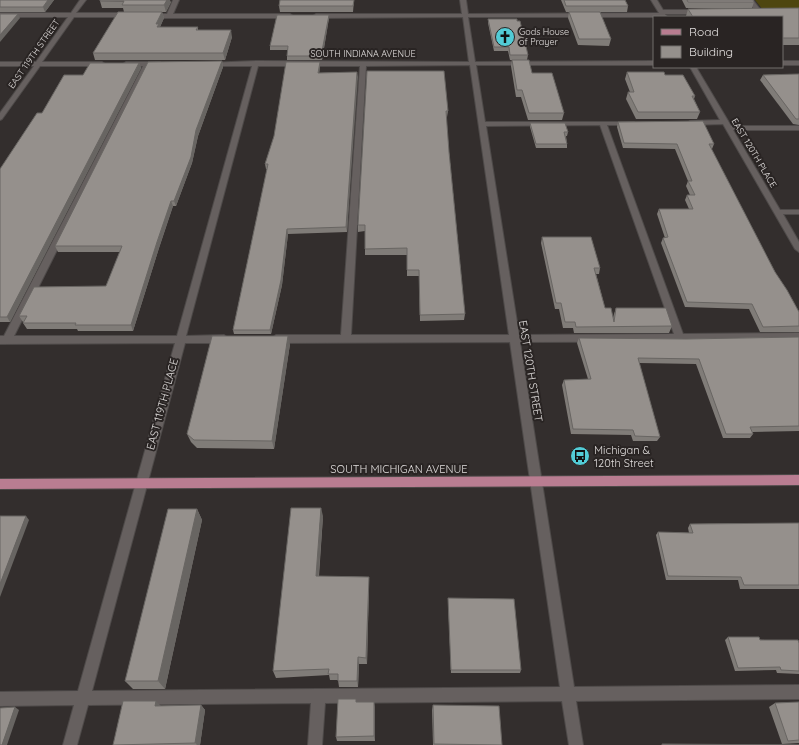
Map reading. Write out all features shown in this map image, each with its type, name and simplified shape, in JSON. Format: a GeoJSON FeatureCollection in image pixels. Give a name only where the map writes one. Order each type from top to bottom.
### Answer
{"type":"FeatureCollection","features":[{"type":"Feature","properties":{"kind":"main road","name":"SOUTH MICHIGAN AVENUE"},"geometry":{"type":"LineString","coordinates":[[0,484],[799,480]]}},
{"type":"Feature","properties":{"kind":"street","name":"EAST 119TH STREET"},"geometry":{"type":"LineString","coordinates":[[0,118],[83,0]]}},
{"type":"Feature","properties":{"kind":"street"},"geometry":{"type":"LineString","coordinates":[[169,16],[176,0]]}},
{"type":"Feature","properties":{"kind":"street","name":"EAST 120TH STREET"},"geometry":{"type":"LineString","coordinates":[[463,0],[576,745]]}},
{"type":"Feature","properties":{"kind":"street"},"geometry":{"type":"LineString","coordinates":[[654,0],[663,15]]}},
{"type":"Feature","properties":{"kind":"street"},"geometry":{"type":"LineString","coordinates":[[750,0],[759,12]]}},
{"type":"Feature","properties":{"kind":"street"},"geometry":{"type":"LineString","coordinates":[[313,16],[663,15],[708,12]]}},
{"type":"Feature","properties":{"kind":"street"},"geometry":{"type":"LineString","coordinates":[[752,12],[767,12]]}},
{"type":"Feature","properties":{"kind":"street"},"geometry":{"type":"LineString","coordinates":[[0,15],[132,16]]}},
{"type":"Feature","properties":{"kind":"street"},"geometry":{"type":"LineString","coordinates":[[147,16],[297,16]]}},
{"type":"Feature","properties":{"kind":"street","name":"SOUTH INDIANA AVENUE"},"geometry":{"type":"LineString","coordinates":[[202,64],[472,62],[653,63]]}},
{"type":"Feature","properties":{"kind":"street","name":"EAST 119TH PLACE"},"geometry":{"type":"LineString","coordinates":[[70,745],[256,63]]}},
{"type":"Feature","properties":{"kind":"street"},"geometry":{"type":"LineString","coordinates":[[346,339],[363,63]]}},
{"type":"Feature","properties":{"kind":"street"},"geometry":{"type":"LineString","coordinates":[[783,63],[799,63]]}},
{"type":"Feature","properties":{"kind":"street"},"geometry":{"type":"LineString","coordinates":[[0,64],[109,64]]}},
{"type":"Feature","properties":{"kind":"street"},"geometry":{"type":"LineString","coordinates":[[117,64],[170,64]]}},
{"type":"Feature","properties":{"kind":"street"},"geometry":{"type":"LineString","coordinates":[[147,64],[3,340],[238,339]]}},
{"type":"Feature","properties":{"kind":"street","name":"EAST 120TH PLACE"},"geometry":{"type":"LineString","coordinates":[[694,68],[799,249]]}},
{"type":"Feature","properties":{"kind":"street"},"geometry":{"type":"LineString","coordinates":[[603,123],[680,338]]}},
{"type":"Feature","properties":{"kind":"street"},"geometry":{"type":"LineString","coordinates":[[482,124],[642,123]]}},
{"type":"Feature","properties":{"kind":"street"},"geometry":{"type":"LineString","coordinates":[[681,123],[799,128]]}},
{"type":"Feature","properties":{"kind":"street"},"geometry":{"type":"LineString","coordinates":[[778,212],[799,212]]}},
{"type":"Feature","properties":{"kind":"street"},"geometry":{"type":"LineString","coordinates":[[269,339],[799,337]]}},
{"type":"Feature","properties":{"kind":"street"},"geometry":{"type":"LineString","coordinates":[[0,699],[799,692]]}},
{"type":"Feature","properties":{"kind":"street"},"geometry":{"type":"LineString","coordinates":[[315,745],[319,696]]}},
{"type":"Feature","properties":{"kind":"shaded area"},"geometry":{"type":"Polygon","coordinates":[[[755,0],[799,0],[799,10],[763,10],[755,0]]]}},
{"type":"Feature","properties":{"kind":"building"},"geometry":{"type":"Polygon","coordinates":[[[0,0],[48,0],[43,7],[0,7],[0,0]]]}},
{"type":"Feature","properties":{"kind":"building"},"geometry":{"type":"Polygon","coordinates":[[[100,0],[167,0],[164,5],[122,5],[124,1],[100,0]]]}},
{"type":"Feature","properties":{"kind":"building"},"geometry":{"type":"Polygon","coordinates":[[[280,0],[354,0],[353,6],[279,6],[280,0]]]}},
{"type":"Feature","properties":{"kind":"building"},"geometry":{"type":"Polygon","coordinates":[[[564,0],[625,0],[628,6],[566,6],[564,0]]]}},
{"type":"Feature","properties":{"kind":"building"},"geometry":{"type":"Polygon","coordinates":[[[687,0],[753,0],[754,2],[688,2],[687,0]]]}},
{"type":"Feature","properties":{"kind":"building"},"geometry":{"type":"Polygon","coordinates":[[[799,8],[799,38],[783,38],[783,16],[692,16],[688,9],[799,8]]]}},
{"type":"Feature","properties":{"kind":"building"},"geometry":{"type":"Polygon","coordinates":[[[118,12],[162,12],[156,24],[159,24],[157,27],[198,27],[196,30],[231,30],[223,53],[93,53],[118,12]]]}},
{"type":"Feature","properties":{"kind":"building"},"geometry":{"type":"Polygon","coordinates":[[[569,12],[600,12],[611,39],[579,39],[569,12]]]}},
{"type":"Feature","properties":{"kind":"building"},"geometry":{"type":"Polygon","coordinates":[[[0,14],[18,14],[0,35],[0,14]]]}},
{"type":"Feature","properties":{"kind":"building"},"geometry":{"type":"Polygon","coordinates":[[[277,15],[329,15],[321,56],[287,56],[288,46],[270,46],[277,15]]]}},
{"type":"Feature","properties":{"kind":"building","name":"Gods House of Prayer"},"geometry":{"type":"Polygon","coordinates":[[[488,19],[517,19],[517,21],[520,21],[528,55],[510,55],[509,47],[494,47],[488,19]]]}},
{"type":"Feature","properties":{"kind":"building"},"geometry":{"type":"Polygon","coordinates":[[[512,60],[529,60],[532,73],[552,73],[564,113],[529,113],[522,90],[517,90],[512,60]]]}},
{"type":"Feature","properties":{"kind":"building"},"geometry":{"type":"Polygon","coordinates":[[[222,61],[196,130],[191,157],[174,201],[171,201],[131,325],[23,323],[27,316],[19,316],[34,287],[106,286],[122,246],[55,246],[148,62],[222,61]]]}},
{"type":"Feature","properties":{"kind":"building"},"geometry":{"type":"Polygon","coordinates":[[[286,62],[320,62],[318,73],[357,72],[346,227],[287,229],[281,280],[270,330],[233,330],[268,164],[265,164],[274,136],[286,62]]]}},
{"type":"Feature","properties":{"kind":"building"},"geometry":{"type":"Polygon","coordinates":[[[90,63],[139,63],[7,317],[0,317],[0,169],[37,113],[42,113],[64,75],[83,75],[90,63]]]}},
{"type":"Feature","properties":{"kind":"building"},"geometry":{"type":"Polygon","coordinates":[[[367,71],[444,71],[448,111],[446,111],[449,152],[465,314],[420,315],[419,270],[407,270],[407,248],[365,249],[365,225],[358,225],[367,71]]]}},
{"type":"Feature","properties":{"kind":"building"},"geometry":{"type":"Polygon","coordinates":[[[627,72],[664,72],[665,75],[683,75],[695,96],[692,96],[700,112],[638,112],[628,92],[634,92],[627,72]]]}},
{"type":"Feature","properties":{"kind":"building"},"geometry":{"type":"Polygon","coordinates":[[[799,74],[799,119],[796,119],[763,75],[799,74]]]}},
{"type":"Feature","properties":{"kind":"building"},"geometry":{"type":"Polygon","coordinates":[[[703,121],[714,144],[709,144],[775,272],[799,312],[799,326],[763,327],[752,304],[687,302],[663,238],[668,237],[659,209],[693,209],[687,195],[695,195],[688,181],[692,181],[677,144],[624,143],[618,122],[703,121]]]}},
{"type":"Feature","properties":{"kind":"building"},"geometry":{"type":"Polygon","coordinates":[[[530,123],[565,123],[568,132],[564,132],[567,144],[536,144],[530,123]]]}},
{"type":"Feature","properties":{"kind":"building"},"geometry":{"type":"Polygon","coordinates":[[[542,237],[591,237],[600,268],[594,268],[605,308],[611,308],[614,322],[616,308],[666,308],[672,326],[576,327],[575,322],[565,322],[561,303],[556,303],[542,237]]]}},
{"type":"Feature","properties":{"kind":"building"},"geometry":{"type":"Polygon","coordinates":[[[212,336],[288,336],[272,441],[194,440],[187,434],[212,336]]]}},
{"type":"Feature","properties":{"kind":"building"},"geometry":{"type":"Polygon","coordinates":[[[799,337],[799,426],[750,427],[753,434],[726,434],[699,359],[638,358],[660,437],[635,436],[633,430],[573,429],[564,380],[591,379],[579,338],[686,339],[799,337]]]}},
{"type":"Feature","properties":{"kind":"building"},"geometry":{"type":"Polygon","coordinates":[[[291,508],[321,508],[316,576],[369,577],[366,658],[358,657],[357,681],[338,681],[338,674],[328,674],[329,669],[273,671],[291,508]]]}},
{"type":"Feature","properties":{"kind":"building"},"geometry":{"type":"Polygon","coordinates":[[[168,509],[197,509],[158,681],[125,681],[168,509]]]}},
{"type":"Feature","properties":{"kind":"building"},"geometry":{"type":"Polygon","coordinates":[[[0,516],[26,516],[0,584],[0,516]]]}},
{"type":"Feature","properties":{"kind":"building"},"geometry":{"type":"Polygon","coordinates":[[[799,523],[799,585],[744,585],[741,577],[668,576],[658,532],[693,533],[690,524],[799,523]]]}},
{"type":"Feature","properties":{"kind":"building"},"geometry":{"type":"Polygon","coordinates":[[[448,598],[514,599],[521,670],[451,670],[448,598]]]}},
{"type":"Feature","properties":{"kind":"building"},"geometry":{"type":"Polygon","coordinates":[[[728,637],[759,637],[760,640],[798,640],[799,671],[781,670],[780,667],[738,668],[728,637]]]}},
{"type":"Feature","properties":{"kind":"building"},"geometry":{"type":"Polygon","coordinates":[[[338,699],[356,699],[356,702],[374,702],[374,736],[336,737],[338,699]]]}},
{"type":"Feature","properties":{"kind":"building"},"geometry":{"type":"Polygon","coordinates":[[[123,701],[156,701],[155,706],[201,705],[195,743],[113,745],[123,701]]]}},
{"type":"Feature","properties":{"kind":"building"},"geometry":{"type":"Polygon","coordinates":[[[799,702],[799,740],[788,741],[775,703],[799,702]]]}},
{"type":"Feature","properties":{"kind":"building"},"geometry":{"type":"Polygon","coordinates":[[[433,705],[499,706],[502,745],[434,744],[433,705]]]}},
{"type":"Feature","properties":{"kind":"building"},"geometry":{"type":"Polygon","coordinates":[[[15,707],[2,745],[0,745],[0,708],[15,707]]]}},
{"type":"Feature","properties":{"kind":"building"},"geometry":{"type":"Polygon","coordinates":[[[662,744],[799,745],[662,745],[662,744]]]}},
{"type":"Feature","properties":{"kind":"place","name":"Gods House of Prayer"},"geometry":{"type":"Point","coordinates":[505,37]}},
{"type":"Feature","properties":{"kind":"place","name":"Michigan & 120th Street"},"geometry":{"type":"Point","coordinates":[580,456]}}]}
